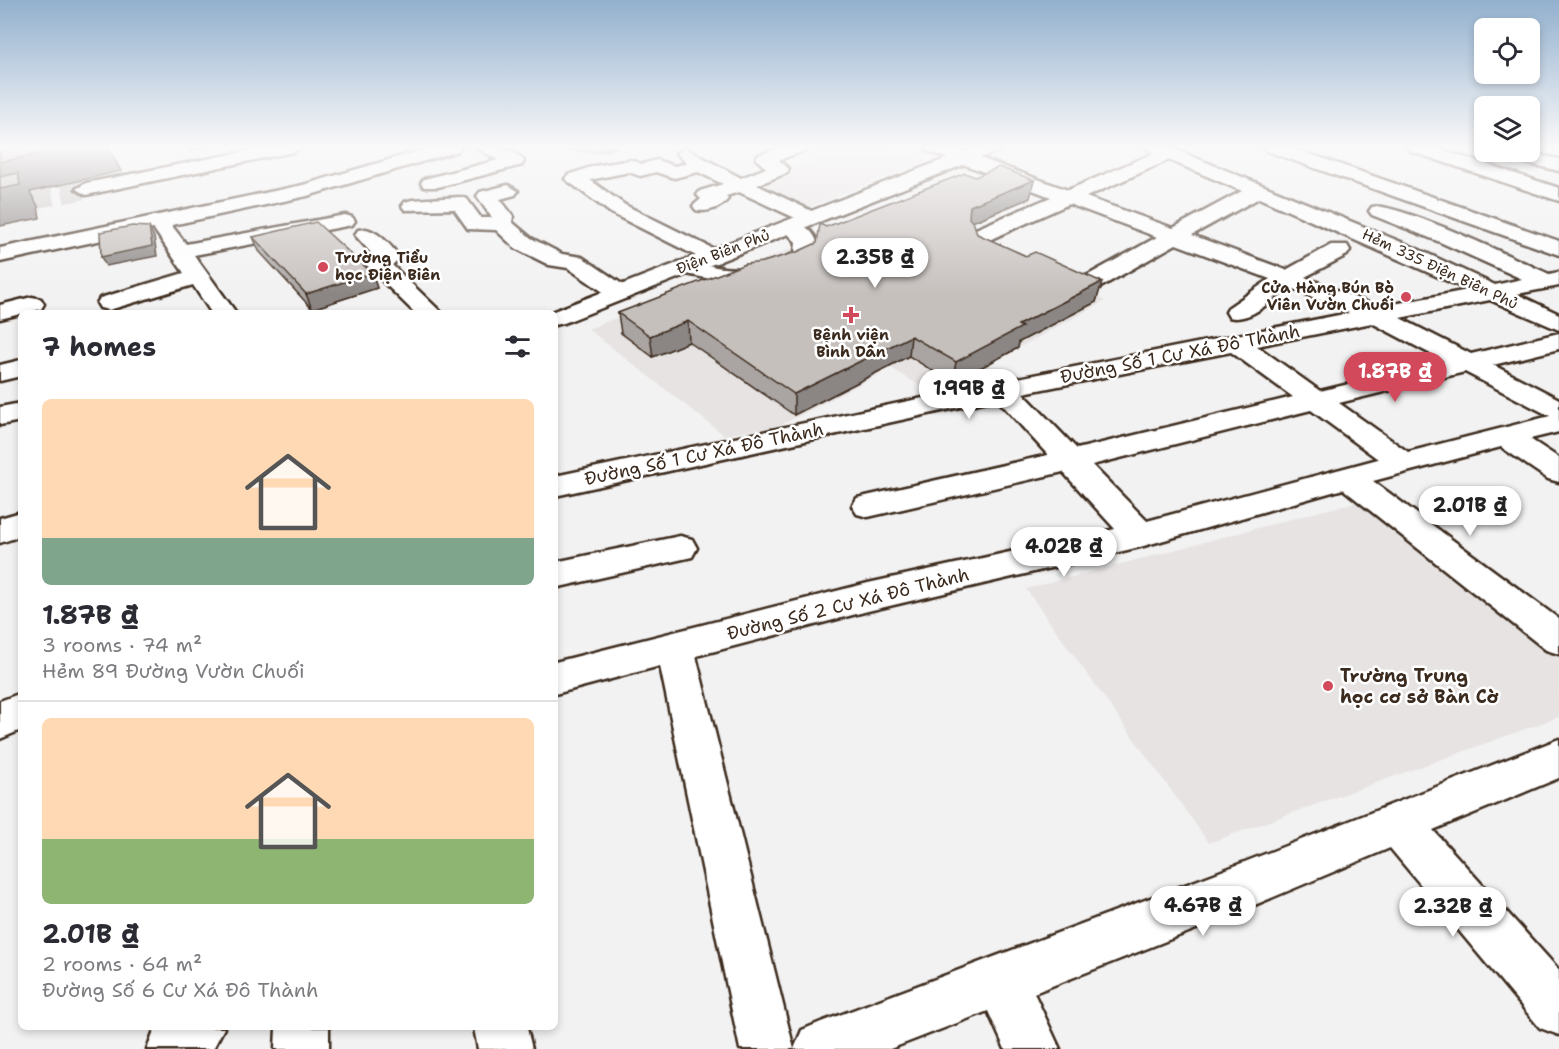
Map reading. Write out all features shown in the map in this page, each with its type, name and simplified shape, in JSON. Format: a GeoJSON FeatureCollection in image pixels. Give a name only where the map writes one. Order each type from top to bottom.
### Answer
{"type":"FeatureCollection","features":[{"type":"Feature","properties":{"kind":"street"},"geometry":{"type":"LineString","coordinates":[[0,242],[227,196]]}},
{"type":"Feature","properties":{"kind":"street"},"geometry":{"type":"LineString","coordinates":[[0,255],[279,196]]}},
{"type":"Feature","properties":{"kind":"street"},"geometry":{"type":"LineString","coordinates":[[487,196],[503,216],[501,224]]}},
{"type":"Feature","properties":{"kind":"street"},"geometry":{"type":"LineString","coordinates":[[600,196],[618,209],[712,257]]}},
{"type":"Feature","properties":{"kind":"street"},"geometry":{"type":"LineString","coordinates":[[703,206],[718,199],[710,196]]}},
{"type":"Feature","properties":{"kind":"street"},"geometry":{"type":"LineString","coordinates":[[687,267],[718,275],[749,278],[785,268],[806,256],[807,240],[801,222],[759,196]]}},
{"type":"Feature","properties":{"kind":"street","name":"Điện Biên Phủ"},"geometry":{"type":"LineString","coordinates":[[558,317],[867,196]]}},
{"type":"Feature","properties":{"kind":"street"},"geometry":{"type":"LineString","coordinates":[[1066,196],[1287,279],[1377,316],[1559,410]]}},
{"type":"Feature","properties":{"kind":"street"},"geometry":{"type":"LineString","coordinates":[[979,237],[1076,196]]}},
{"type":"Feature","properties":{"kind":"street"},"geometry":{"type":"LineString","coordinates":[[1089,284],[1247,196]]}},
{"type":"Feature","properties":{"kind":"street","name":"Hẻm 335 Điện Biên Phủ"},"geometry":{"type":"LineString","coordinates":[[1272,196],[1403,251],[1491,294],[1559,323]]}},
{"type":"Feature","properties":{"kind":"street"},"geometry":{"type":"LineString","coordinates":[[1411,196],[1559,248]]}},
{"type":"Feature","properties":{"kind":"street"},"geometry":{"type":"LineString","coordinates":[[412,206],[460,203],[475,225],[501,224],[523,243],[557,260],[573,262],[620,293]]}},
{"type":"Feature","properties":{"kind":"street"},"geometry":{"type":"LineString","coordinates":[[1416,225],[1448,209]]}},
{"type":"Feature","properties":{"kind":"street"},"geometry":{"type":"LineString","coordinates":[[1379,211],[1553,281]]}},
{"type":"Feature","properties":{"kind":"street"},"geometry":{"type":"LineString","coordinates":[[181,251],[345,221]]}},
{"type":"Feature","properties":{"kind":"street"},"geometry":{"type":"LineString","coordinates":[[159,222],[222,310]]}},
{"type":"Feature","properties":{"kind":"street"},"geometry":{"type":"LineString","coordinates":[[366,235],[389,258],[376,263],[427,310]]}},
{"type":"Feature","properties":{"kind":"street"},"geometry":{"type":"LineString","coordinates":[[1403,251],[1448,237]]}},
{"type":"Feature","properties":{"kind":"street"},"geometry":{"type":"LineString","coordinates":[[1238,312],[1287,279],[1339,250]]}},
{"type":"Feature","properties":{"kind":"street"},"geometry":{"type":"LineString","coordinates":[[109,303],[198,276]]}},
{"type":"Feature","properties":{"kind":"street","name":"Ðường Số 1 Cư Xá Đô Thành"},"geometry":{"type":"LineString","coordinates":[[558,485],[1003,389],[1553,281]]}},
{"type":"Feature","properties":{"kind":"street"},"geometry":{"type":"LineString","coordinates":[[0,312],[34,301]]}},
{"type":"Feature","properties":{"kind":"street"},"geometry":{"type":"LineString","coordinates":[[868,506],[1072,460],[1559,341]]}},
{"type":"Feature","properties":{"kind":"street"},"geometry":{"type":"LineString","coordinates":[[1237,344],[1403,463]]}},
{"type":"Feature","properties":{"kind":"street"},"geometry":{"type":"LineString","coordinates":[[0,373],[18,369]]}},
{"type":"Feature","properties":{"kind":"street"},"geometry":{"type":"LineString","coordinates":[[1003,389],[1140,535]]}},
{"type":"Feature","properties":{"kind":"street"},"geometry":{"type":"LineString","coordinates":[[0,416],[18,413]]}},
{"type":"Feature","properties":{"kind":"street","name":"Ðường Số 2 Cư Xá Đô Thành"},"geometry":{"type":"LineString","coordinates":[[558,677],[868,597],[1140,535],[1348,477],[1559,423]]}},
{"type":"Feature","properties":{"kind":"street"},"geometry":{"type":"LineString","coordinates":[[1506,437],[1559,472]]}},
{"type":"Feature","properties":{"kind":"street"},"geometry":{"type":"LineString","coordinates":[[1348,477],[1559,639]]}},
{"type":"Feature","properties":{"kind":"street"},"geometry":{"type":"LineString","coordinates":[[0,531],[18,524]]}},
{"type":"Feature","properties":{"kind":"street"},"geometry":{"type":"LineString","coordinates":[[558,574],[680,548]]}},
{"type":"Feature","properties":{"kind":"street"},"geometry":{"type":"LineString","coordinates":[[675,647],[767,1049]]}},
{"type":"Feature","properties":{"kind":"street"},"geometry":{"type":"LineString","coordinates":[[821,1049],[1002,981],[1559,758]]}},
{"type":"Feature","properties":{"kind":"street"},"geometry":{"type":"LineString","coordinates":[[1397,823],[1559,1009]]}},
{"type":"Feature","properties":{"kind":"street"},"geometry":{"type":"LineString","coordinates":[[1002,981],[1033,1049]]}},
{"type":"Feature","properties":{"kind":"street"},"geometry":{"type":"LineString","coordinates":[[302,1049],[303,1030]]}},
{"type":"Feature","properties":{"kind":"street"},"geometry":{"type":"LineString","coordinates":[[501,1030],[505,1049]]}},
{"type":"Feature","properties":{"kind":"shaded area"},"geometry":{"type":"Polygon","coordinates":[[[773,196],[837,196],[802,210],[773,196]]]}},
{"type":"Feature","properties":{"kind":"shaded area","name":"Bệnh viện Bình Dân"},"geometry":{"type":"Polygon","coordinates":[[[897,207],[1105,301],[933,394],[891,368],[779,426],[724,435],[588,329],[897,207]]]}},
{"type":"Feature","properties":{"kind":"shaded area","name":"Trường Trung học cơ sở Bàn Cờ"},"geometry":{"type":"Polygon","coordinates":[[[1367,499],[1559,655],[1559,717],[1209,843],[1026,589],[1367,499]]]}},
{"type":"Feature","properties":{"kind":"building","name":"Bệnh viện Bình Dân"},"geometry":{"type":"Polygon","coordinates":[[[906,196],[995,196],[970,206],[969,218],[977,234],[1026,256],[1035,252],[1102,282],[1018,325],[1022,327],[956,362],[911,336],[794,394],[688,321],[650,336],[618,313],[745,264],[763,262],[797,252],[817,243],[820,224],[826,227],[906,196]]]}},
{"type":"Feature","properties":{"kind":"building","name":"Trường Tiểu học Điện Biên"},"geometry":{"type":"Polygon","coordinates":[[[316,222],[372,273],[306,294],[253,237],[316,222]]]}},
{"type":"Feature","properties":{"kind":"building"},"geometry":{"type":"Polygon","coordinates":[[[132,226],[149,227],[152,246],[101,257],[100,232],[132,226]]]}},
{"type":"Feature","properties":{"kind":"tunnel"},"geometry":{"type":"LineString","coordinates":[[33,199],[49,196]]}},
{"type":"Feature","properties":{"kind":"place","name":"Trường Tiểu học Điện Biên"},"geometry":{"type":"Point","coordinates":[323,267]}},
{"type":"Feature","properties":{"kind":"place","name":"Cửa Hàng Bún Bò Viên Vườn Chuối"},"geometry":{"type":"Point","coordinates":[1406,297]}},
{"type":"Feature","properties":{"kind":"place","name":"Bệnh viện Bình Dân"},"geometry":{"type":"Point","coordinates":[851,315]}},
{"type":"Feature","properties":{"kind":"place","name":"Trường Trung học cơ sở Bàn Cờ"},"geometry":{"type":"Point","coordinates":[1328,686]}}]}
